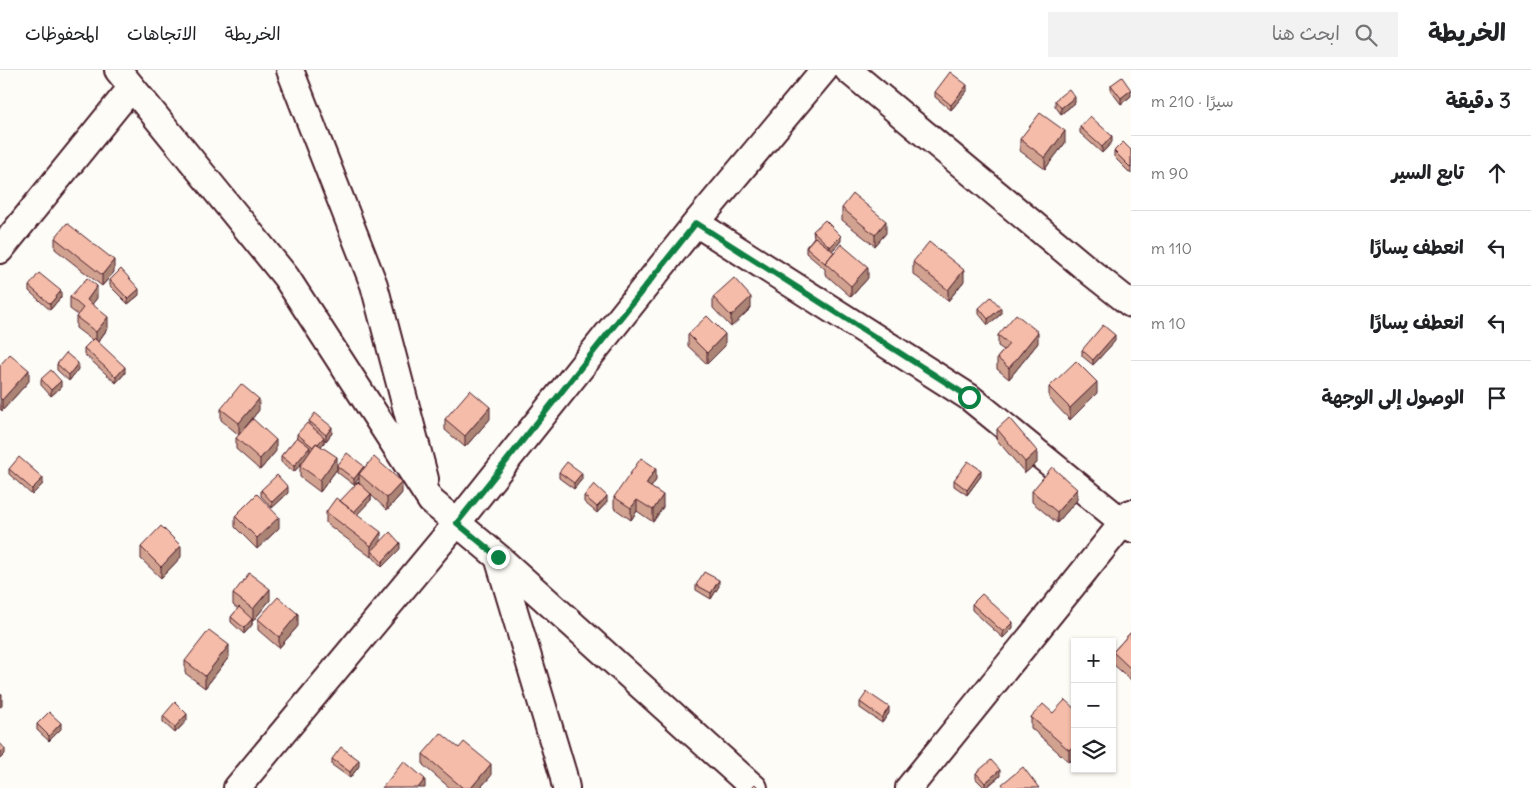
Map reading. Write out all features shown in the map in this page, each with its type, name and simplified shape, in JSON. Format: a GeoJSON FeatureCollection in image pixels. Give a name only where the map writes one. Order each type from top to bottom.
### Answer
{"type":"FeatureCollection","features":[{"type":"Feature","properties":{"kind":"street"},"geometry":{"type":"LineString","coordinates":[[290,70],[374,285],[431,501]]}},
{"type":"Feature","properties":{"kind":"street"},"geometry":{"type":"LineString","coordinates":[[237,788],[457,523],[696,223],[824,70]]}},
{"type":"Feature","properties":{"kind":"street"},"geometry":{"type":"LineString","coordinates":[[848,70],[1131,304]]}},
{"type":"Feature","properties":{"kind":"street"},"geometry":{"type":"LineString","coordinates":[[0,250],[125,78],[286,277],[431,501],[498,557],[754,788]]}},
{"type":"Feature","properties":{"kind":"street"},"geometry":{"type":"LineString","coordinates":[[696,223],[969,397],[1128,522],[909,788]]}},
{"type":"Feature","properties":{"kind":"street"},"geometry":{"type":"LineString","coordinates":[[498,557],[566,788]]}},
{"type":"Feature","properties":{"kind":"building"},"geometry":{"type":"Polygon","coordinates":[[[950,72],[967,85],[951,105],[935,92],[950,72]]]}},
{"type":"Feature","properties":{"kind":"building"},"geometry":{"type":"Polygon","coordinates":[[[1122,77],[1131,90],[1121,98],[1111,85],[1122,77]]]}},
{"type":"Feature","properties":{"kind":"building"},"geometry":{"type":"Polygon","coordinates":[[[1069,89],[1075,97],[1061,108],[1055,100],[1069,89]]]}},
{"type":"Feature","properties":{"kind":"building"},"geometry":{"type":"Polygon","coordinates":[[[1040,113],[1065,131],[1045,158],[1020,139],[1040,113]]]}},
{"type":"Feature","properties":{"kind":"building"},"geometry":{"type":"Polygon","coordinates":[[[1090,116],[1112,136],[1102,147],[1080,127],[1090,116]]]}},
{"type":"Feature","properties":{"kind":"building"},"geometry":{"type":"Polygon","coordinates":[[[1123,142],[1131,150],[1131,168],[1114,151],[1123,142]]]}},
{"type":"Feature","properties":{"kind":"building"},"geometry":{"type":"Polygon","coordinates":[[[853,194],[886,221],[875,235],[842,208],[853,194]]]}},
{"type":"Feature","properties":{"kind":"building"},"geometry":{"type":"Polygon","coordinates":[[[825,220],[841,236],[830,247],[813,231],[825,220]]]}},
{"type":"Feature","properties":{"kind":"building"},"geometry":{"type":"Polygon","coordinates":[[[67,223],[114,260],[102,275],[55,238],[67,223]]]}},
{"type":"Feature","properties":{"kind":"building"},"geometry":{"type":"Polygon","coordinates":[[[815,237],[834,252],[826,264],[806,247],[815,237]]]}},
{"type":"Feature","properties":{"kind":"building"},"geometry":{"type":"Polygon","coordinates":[[[929,242],[964,270],[948,290],[913,262],[929,242]]]}},
{"type":"Feature","properties":{"kind":"building"},"geometry":{"type":"Polygon","coordinates":[[[841,244],[868,267],[851,286],[825,263],[841,244]]]}},
{"type":"Feature","properties":{"kind":"building"},"geometry":{"type":"Polygon","coordinates":[[[121,269],[139,289],[128,299],[110,280],[121,269]]]}},
{"type":"Feature","properties":{"kind":"building"},"geometry":{"type":"Polygon","coordinates":[[[39,273],[61,291],[50,304],[29,286],[39,273]]]}},
{"type":"Feature","properties":{"kind":"building"},"geometry":{"type":"Polygon","coordinates":[[[87,278],[97,286],[87,300],[108,317],[96,332],[76,317],[83,308],[70,297],[87,278]]]}},
{"type":"Feature","properties":{"kind":"building"},"geometry":{"type":"Polygon","coordinates":[[[734,278],[751,297],[731,316],[713,297],[734,278]]]}},
{"type":"Feature","properties":{"kind":"building"},"geometry":{"type":"Polygon","coordinates":[[[991,297],[1001,308],[988,319],[979,308],[991,297]]]}},
{"type":"Feature","properties":{"kind":"building"},"geometry":{"type":"Polygon","coordinates":[[[1016,314],[1038,332],[1009,368],[997,358],[1009,344],[998,335],[1016,314]]]}},
{"type":"Feature","properties":{"kind":"building"},"geometry":{"type":"Polygon","coordinates":[[[707,316],[725,334],[707,353],[688,334],[707,316]]]}},
{"type":"Feature","properties":{"kind":"building"},"geometry":{"type":"Polygon","coordinates":[[[1103,325],[1115,335],[1093,360],[1082,350],[1103,325]]]}},
{"type":"Feature","properties":{"kind":"building"},"geometry":{"type":"Polygon","coordinates":[[[94,338],[125,367],[116,377],[84,348],[94,338]]]}},
{"type":"Feature","properties":{"kind":"building"},"geometry":{"type":"Polygon","coordinates":[[[66,353],[78,363],[69,375],[57,364],[66,353]]]}},
{"type":"Feature","properties":{"kind":"building"},"geometry":{"type":"Polygon","coordinates":[[[10,354],[29,370],[2,400],[0,398],[0,365],[10,354]]]}},
{"type":"Feature","properties":{"kind":"building"},"geometry":{"type":"Polygon","coordinates":[[[1076,361],[1097,382],[1070,408],[1049,387],[1076,361]]]}},
{"type":"Feature","properties":{"kind":"building"},"geometry":{"type":"Polygon","coordinates":[[[51,370],[61,381],[51,390],[41,379],[51,370]]]}},
{"type":"Feature","properties":{"kind":"building"},"geometry":{"type":"Polygon","coordinates":[[[241,384],[259,399],[239,423],[221,409],[241,384]]]}},
{"type":"Feature","properties":{"kind":"building"},"geometry":{"type":"Polygon","coordinates":[[[470,390],[490,407],[465,436],[445,419],[470,390]]]}},
{"type":"Feature","properties":{"kind":"building"},"geometry":{"type":"Polygon","coordinates":[[[315,413],[332,427],[326,435],[309,421],[315,413]]]}},
{"type":"Feature","properties":{"kind":"building"},"geometry":{"type":"Polygon","coordinates":[[[1009,418],[1037,451],[1025,462],[997,429],[1009,418]]]}},
{"type":"Feature","properties":{"kind":"building"},"geometry":{"type":"Polygon","coordinates":[[[253,419],[276,440],[260,459],[236,438],[253,419]]]}},
{"type":"Feature","properties":{"kind":"building"},"geometry":{"type":"Polygon","coordinates":[[[307,423],[324,437],[313,447],[297,434],[307,423]]]}},
{"type":"Feature","properties":{"kind":"building"},"geometry":{"type":"Polygon","coordinates":[[[297,437],[310,447],[294,466],[281,456],[297,437]]]}},
{"type":"Feature","properties":{"kind":"building"},"geometry":{"type":"Polygon","coordinates":[[[316,443],[337,457],[320,480],[300,466],[316,443]]]}},
{"type":"Feature","properties":{"kind":"building"},"geometry":{"type":"Polygon","coordinates":[[[347,453],[364,466],[354,479],[337,466],[347,453]]]}},
{"type":"Feature","properties":{"kind":"building"},"geometry":{"type":"Polygon","coordinates":[[[19,457],[43,478],[32,489],[9,469],[19,457]]]}},
{"type":"Feature","properties":{"kind":"building"},"geometry":{"type":"Polygon","coordinates":[[[374,457],[402,482],[387,498],[359,474],[374,457]]]}},
{"type":"Feature","properties":{"kind":"building"},"geometry":{"type":"Polygon","coordinates":[[[641,458],[656,468],[646,484],[663,495],[653,510],[637,500],[631,508],[614,497],[641,458]]]}},
{"type":"Feature","properties":{"kind":"building"},"geometry":{"type":"Polygon","coordinates":[[[968,461],[981,470],[967,490],[954,480],[968,461]]]}},
{"type":"Feature","properties":{"kind":"building"},"geometry":{"type":"Polygon","coordinates":[[[567,462],[582,473],[574,483],[559,472],[567,462]]]}},
{"type":"Feature","properties":{"kind":"building"},"geometry":{"type":"Polygon","coordinates":[[[1052,467],[1077,489],[1057,512],[1032,491],[1052,467]]]}},
{"type":"Feature","properties":{"kind":"building"},"geometry":{"type":"Polygon","coordinates":[[[277,475],[288,487],[272,502],[261,490],[277,475]]]}},
{"type":"Feature","properties":{"kind":"building"},"geometry":{"type":"Polygon","coordinates":[[[358,482],[371,494],[354,512],[340,501],[358,482]]]}},
{"type":"Feature","properties":{"kind":"building"},"geometry":{"type":"Polygon","coordinates":[[[594,484],[607,496],[597,507],[584,496],[594,484]]]}},
{"type":"Feature","properties":{"kind":"building"},"geometry":{"type":"Polygon","coordinates":[[[257,494],[279,517],[257,538],[235,516],[257,494]]]}},
{"type":"Feature","properties":{"kind":"building"},"geometry":{"type":"Polygon","coordinates":[[[336,498],[381,532],[371,546],[326,512],[336,498]]]}},
{"type":"Feature","properties":{"kind":"building"},"geometry":{"type":"Polygon","coordinates":[[[161,526],[181,546],[161,567],[141,547],[161,526]]]}},
{"type":"Feature","properties":{"kind":"building"},"geometry":{"type":"Polygon","coordinates":[[[390,532],[400,543],[382,562],[372,551],[390,532]]]}},
{"type":"Feature","properties":{"kind":"building"},"geometry":{"type":"Polygon","coordinates":[[[704,572],[719,580],[711,593],[696,585],[704,572]]]}},
{"type":"Feature","properties":{"kind":"building"},"geometry":{"type":"Polygon","coordinates":[[[249,573],[270,589],[253,609],[233,594],[249,573]]]}},
{"type":"Feature","properties":{"kind":"building"},"geometry":{"type":"Polygon","coordinates":[[[982,594],[1013,622],[1003,632],[972,604],[982,594]]]}},
{"type":"Feature","properties":{"kind":"building"},"geometry":{"type":"Polygon","coordinates":[[[278,597],[298,614],[279,637],[258,619],[278,597]]]}},
{"type":"Feature","properties":{"kind":"building"},"geometry":{"type":"Polygon","coordinates":[[[239,607],[252,619],[244,628],[231,617],[239,607]]]}},
{"type":"Feature","properties":{"kind":"building"},"geometry":{"type":"Polygon","coordinates":[[[209,630],[229,645],[205,676],[185,661],[209,630]]]}},
{"type":"Feature","properties":{"kind":"building"},"geometry":{"type":"Polygon","coordinates":[[[1131,632],[1131,669],[1116,655],[1116,649],[1131,632]]]}},
{"type":"Feature","properties":{"kind":"building"},"geometry":{"type":"Polygon","coordinates":[[[867,692],[889,707],[882,718],[860,702],[867,692]]]}},
{"type":"Feature","properties":{"kind":"building"},"geometry":{"type":"Polygon","coordinates":[[[1065,700],[1071,705],[1071,748],[1069,750],[1031,717],[1043,704],[1053,713],[1065,700]]]}},
{"type":"Feature","properties":{"kind":"building"},"geometry":{"type":"Polygon","coordinates":[[[175,702],[187,714],[175,727],[163,716],[175,702]]]}},
{"type":"Feature","properties":{"kind":"building"},"geometry":{"type":"Polygon","coordinates":[[[49,712],[61,723],[49,736],[37,724],[49,712]]]}},
{"type":"Feature","properties":{"kind":"building"},"geometry":{"type":"Polygon","coordinates":[[[441,733],[459,748],[464,742],[491,764],[471,788],[463,788],[423,754],[441,733]]]}},
{"type":"Feature","properties":{"kind":"building"},"geometry":{"type":"Polygon","coordinates":[[[0,743],[5,749],[0,753],[0,743]]]}},
{"type":"Feature","properties":{"kind":"building"},"geometry":{"type":"Polygon","coordinates":[[[341,747],[359,760],[350,772],[332,759],[341,747]]]}},
{"type":"Feature","properties":{"kind":"building"},"geometry":{"type":"Polygon","coordinates":[[[991,760],[1000,770],[985,783],[976,773],[991,760]]]}},
{"type":"Feature","properties":{"kind":"building"},"geometry":{"type":"Polygon","coordinates":[[[404,761],[425,779],[418,788],[382,788],[404,761]]]}},
{"type":"Feature","properties":{"kind":"building"},"geometry":{"type":"Polygon","coordinates":[[[1023,767],[1039,788],[1005,788],[1002,784],[1023,767]]]}},
{"type":"Feature","properties":{"kind":"building"},"geometry":{"type":"Polygon","coordinates":[[[755,784],[759,788],[751,788],[755,784]]]}},
{"type":"Feature","properties":{"kind":"route"},"geometry":{"type":"LineString","coordinates":[[498,557],[457,523],[696,223],[969,397]]}}]}
